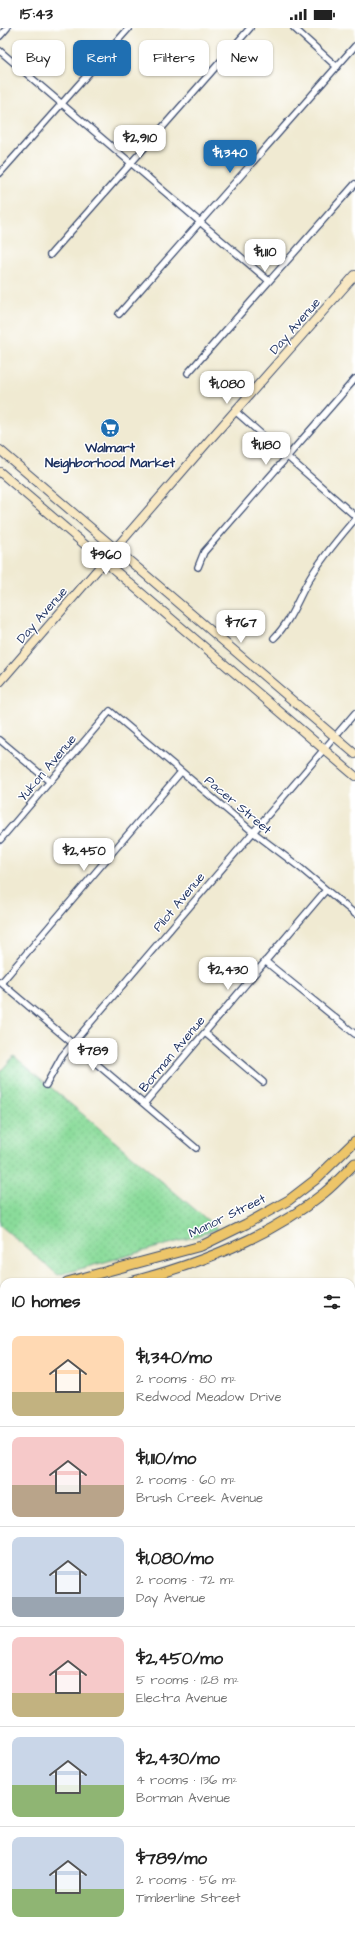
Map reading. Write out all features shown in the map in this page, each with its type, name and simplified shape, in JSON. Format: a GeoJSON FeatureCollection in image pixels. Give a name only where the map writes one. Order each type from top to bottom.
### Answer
{"type":"FeatureCollection","features":[{"type":"Feature","properties":{"kind":"main road","name":"Day Avenue"},"geometry":{"type":"LineString","coordinates":[[0,682],[355,275]]}},
{"type":"Feature","properties":{"kind":"main road"},"geometry":{"type":"LineString","coordinates":[[0,450],[355,754]]}},
{"type":"Feature","properties":{"kind":"main road"},"geometry":{"type":"LineString","coordinates":[[0,472],[355,776]]}},
{"type":"Feature","properties":{"kind":"main road","name":"Manor Street"},"geometry":{"type":"LineString","coordinates":[[82,1278],[201,1246],[246,1224],[289,1200],[315,1180],[355,1141]]}},
{"type":"Feature","properties":{"kind":"main road"},"geometry":{"type":"LineString","coordinates":[[145,1278],[171,1271],[253,1239],[303,1208],[325,1192],[355,1163]]}},
{"type":"Feature","properties":{"kind":"street"},"geometry":{"type":"LineString","coordinates":[[0,36],[7,28]]}},
{"type":"Feature","properties":{"kind":"street"},"geometry":{"type":"LineString","coordinates":[[0,174],[128,28]]}},
{"type":"Feature","properties":{"kind":"street"},"geometry":{"type":"LineString","coordinates":[[50,255],[250,28]]}},
{"type":"Feature","properties":{"kind":"street"},"geometry":{"type":"LineString","coordinates":[[294,28],[337,66]]}},
{"type":"Feature","properties":{"kind":"street"},"geometry":{"type":"LineString","coordinates":[[119,314],[355,46]]}},
{"type":"Feature","properties":{"kind":"street"},"geometry":{"type":"LineString","coordinates":[[0,51],[269,281]]}},
{"type":"Feature","properties":{"kind":"street"},"geometry":{"type":"LineString","coordinates":[[188,373],[355,184]]}},
{"type":"Feature","properties":{"kind":"street"},"geometry":{"type":"LineString","coordinates":[[198,567],[204,552],[355,379]]}},
{"type":"Feature","properties":{"kind":"street"},"geometry":{"type":"LineString","coordinates":[[235,411],[355,518],[323,558],[299,597],[285,627],[274,638]]}},
{"type":"Feature","properties":{"kind":"street","name":"Pacer Street"},"geometry":{"type":"LineString","coordinates":[[110,711],[253,832],[355,914]]}},
{"type":"Feature","properties":{"kind":"street","name":"Yukon Avenue"},"geometry":{"type":"LineString","coordinates":[[0,840],[110,711]]}},
{"type":"Feature","properties":{"kind":"street","name":"Pilot Avenue"},"geometry":{"type":"LineString","coordinates":[[46,1085],[59,1061],[73,1043],[355,713]]}},
{"type":"Feature","properties":{"kind":"street"},"geometry":{"type":"LineString","coordinates":[[0,740],[50,782]]}},
{"type":"Feature","properties":{"kind":"street"},"geometry":{"type":"LineString","coordinates":[[181,772],[1,983],[196,1148]]}},
{"type":"Feature","properties":{"kind":"street","name":"Borman Avenue"},"geometry":{"type":"LineString","coordinates":[[144,1104],[326,890]]}},
{"type":"Feature","properties":{"kind":"street"},"geometry":{"type":"LineString","coordinates":[[265,961],[355,1034]]}},
{"type":"Feature","properties":{"kind":"street"},"geometry":{"type":"LineString","coordinates":[[205,1033],[263,1082]]}},
{"type":"Feature","properties":{"kind":"green space"},"geometry":{"type":"Polygon","coordinates":[[[14,1056],[218,1229],[58,1275],[0,1225],[0,1072],[14,1056]]]}},
{"type":"Feature","properties":{"kind":"place","name":"Walmart Neighborhood Market"},"geometry":{"type":"Point","coordinates":[110,428]}}]}
